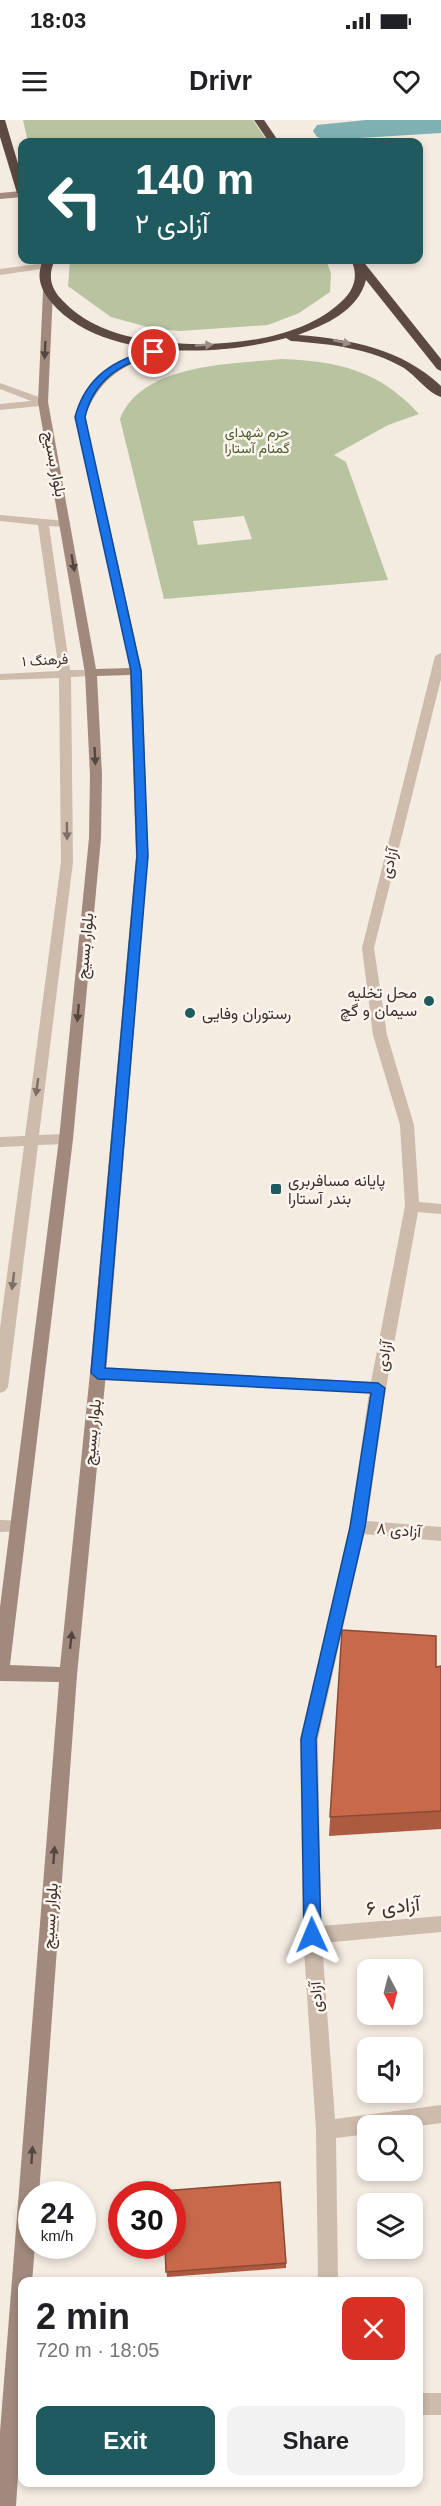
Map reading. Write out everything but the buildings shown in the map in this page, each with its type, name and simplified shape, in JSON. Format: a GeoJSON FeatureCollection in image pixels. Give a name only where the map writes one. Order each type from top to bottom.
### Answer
{"type":"FeatureCollection","features":[{"type":"Feature","properties":{"kind":"highway"},"geometry":{"type":"LineString","coordinates":[[0,120],[18,181]]}},
{"type":"Feature","properties":{"kind":"highway"},"geometry":{"type":"LineString","coordinates":[[259,120],[271,138]]}},
{"type":"Feature","properties":{"kind":"highway"},"geometry":{"type":"LineString","coordinates":[[46,264],[44,279],[48,291],[64,311],[92,327],[130,340],[174,346],[284,338],[336,340],[408,363],[441,393]]}},
{"type":"Feature","properties":{"kind":"highway"},"geometry":{"type":"LineString","coordinates":[[284,338],[319,325],[345,308],[359,288],[360,264]]}},
{"type":"Feature","properties":{"kind":"highway"},"geometry":{"type":"LineString","coordinates":[[360,264],[441,367]]}},
{"type":"Feature","properties":{"kind":"main road"},"geometry":{"type":"LineString","coordinates":[[0,196],[18,194]]}},
{"type":"Feature","properties":{"kind":"main road","name":"بلوار بسیج"},"geometry":{"type":"LineString","coordinates":[[0,1673],[66,1139],[95,838],[96,775],[92,673],[43,402],[48,291]]}},
{"type":"Feature","properties":{"kind":"main road","name":"بلوار بسیج"},"geometry":{"type":"LineString","coordinates":[[25,2277],[68,1675],[98,1373],[142,856],[136,671],[80,417],[85,396],[100,378],[134,357],[174,346]]}},
{"type":"Feature","properties":{"kind":"main road"},"geometry":{"type":"LineString","coordinates":[[92,673],[136,671]]}},
{"type":"Feature","properties":{"kind":"main road"},"geometry":{"type":"LineString","coordinates":[[0,1673],[68,1675]]}},
{"type":"Feature","properties":{"kind":"main road","name":"بلوار بسیج"},"geometry":{"type":"LineString","coordinates":[[5,2506],[18,2365]]}},
{"type":"Feature","properties":{"kind":"street"},"geometry":{"type":"LineString","coordinates":[[0,272],[37,264]]}},
{"type":"Feature","properties":{"kind":"street"},"geometry":{"type":"LineString","coordinates":[[0,386],[43,402]]}},
{"type":"Feature","properties":{"kind":"street"},"geometry":{"type":"LineString","coordinates":[[0,407],[43,402]]}},
{"type":"Feature","properties":{"kind":"street"},"geometry":{"type":"LineString","coordinates":[[0,518],[66,524]]}},
{"type":"Feature","properties":{"kind":"street"},"geometry":{"type":"LineString","coordinates":[[0,1387],[67,862],[64,674],[43,522]]}},
{"type":"Feature","properties":{"kind":"street","name":"آزادی"},"geometry":{"type":"LineString","coordinates":[[328,2277],[326,2130],[312,1935],[309,1739],[358,1527],[378,1388],[412,1206],[407,1125],[380,1035],[368,948],[441,656]]}},
{"type":"Feature","properties":{"kind":"street","name":"فرهنگ ۱"},"geometry":{"type":"LineString","coordinates":[[0,677],[92,673]]}},
{"type":"Feature","properties":{"kind":"street"},"geometry":{"type":"LineString","coordinates":[[0,1142],[66,1139]]}},
{"type":"Feature","properties":{"kind":"street"},"geometry":{"type":"LineString","coordinates":[[412,1206],[441,1209]]}},
{"type":"Feature","properties":{"kind":"street"},"geometry":{"type":"LineString","coordinates":[[98,1373],[378,1388]]}},
{"type":"Feature","properties":{"kind":"street"},"geometry":{"type":"LineString","coordinates":[[0,1526],[18,1526]]}},
{"type":"Feature","properties":{"kind":"street","name":"آزادی ۸"},"geometry":{"type":"LineString","coordinates":[[358,1527],[441,1534]]}},
{"type":"Feature","properties":{"kind":"street","name":"آزادی ۶"},"geometry":{"type":"LineString","coordinates":[[312,1935],[441,1924]]}},
{"type":"Feature","properties":{"kind":"street"},"geometry":{"type":"LineString","coordinates":[[326,2130],[441,2114]]}},
{"type":"Feature","properties":{"kind":"street"},"geometry":{"type":"LineString","coordinates":[[423,2404],[441,2404]]}},
{"type":"Feature","properties":{"kind":"green space"},"geometry":{"type":"Polygon","coordinates":[[[23,120],[253,120],[265,138],[27,138],[23,120]]]}},
{"type":"Feature","properties":{"kind":"green space"},"geometry":{"type":"Polygon","coordinates":[[[70,264],[328,264],[331,273],[330,292],[299,313],[268,325],[180,331],[155,329],[111,317],[68,286],[70,264]]]}},
{"type":"Feature","properties":{"kind":"green space","name":"حرم شهدای گمنام آستارا"},"geometry":{"type":"Polygon","coordinates":[[[282,359],[322,362],[357,371],[389,388],[419,414],[388,425],[334,455],[346,462],[388,580],[164,599],[120,419],[131,401],[148,387],[168,377],[215,365],[282,359]],[[244,516],[193,521],[198,545],[252,539],[244,516]]]}},
{"type":"Feature","properties":{"kind":"waterway"},"geometry":{"type":"LineString","coordinates":[[327,131],[441,124]]}},
{"type":"Feature","properties":{"kind":"place","name":"محل تخلیه سیمان و گچ"},"geometry":{"type":"Point","coordinates":[429,1001]}},
{"type":"Feature","properties":{"kind":"place","name":"رستوران وفایی"},"geometry":{"type":"Point","coordinates":[190,1013]}},
{"type":"Feature","properties":{"kind":"place","name":"پایانه مسافربری بندر آستارا"},"geometry":{"type":"Point","coordinates":[276,1189]}},
{"type":"Feature","properties":{"kind":"route"},"geometry":{"type":"LineString","coordinates":[[154,352],[134,357],[100,378],[85,396],[80,417],[136,671],[142,809],[142,856],[98,1373],[378,1388],[358,1527],[309,1739],[312,1935]]}}]}
